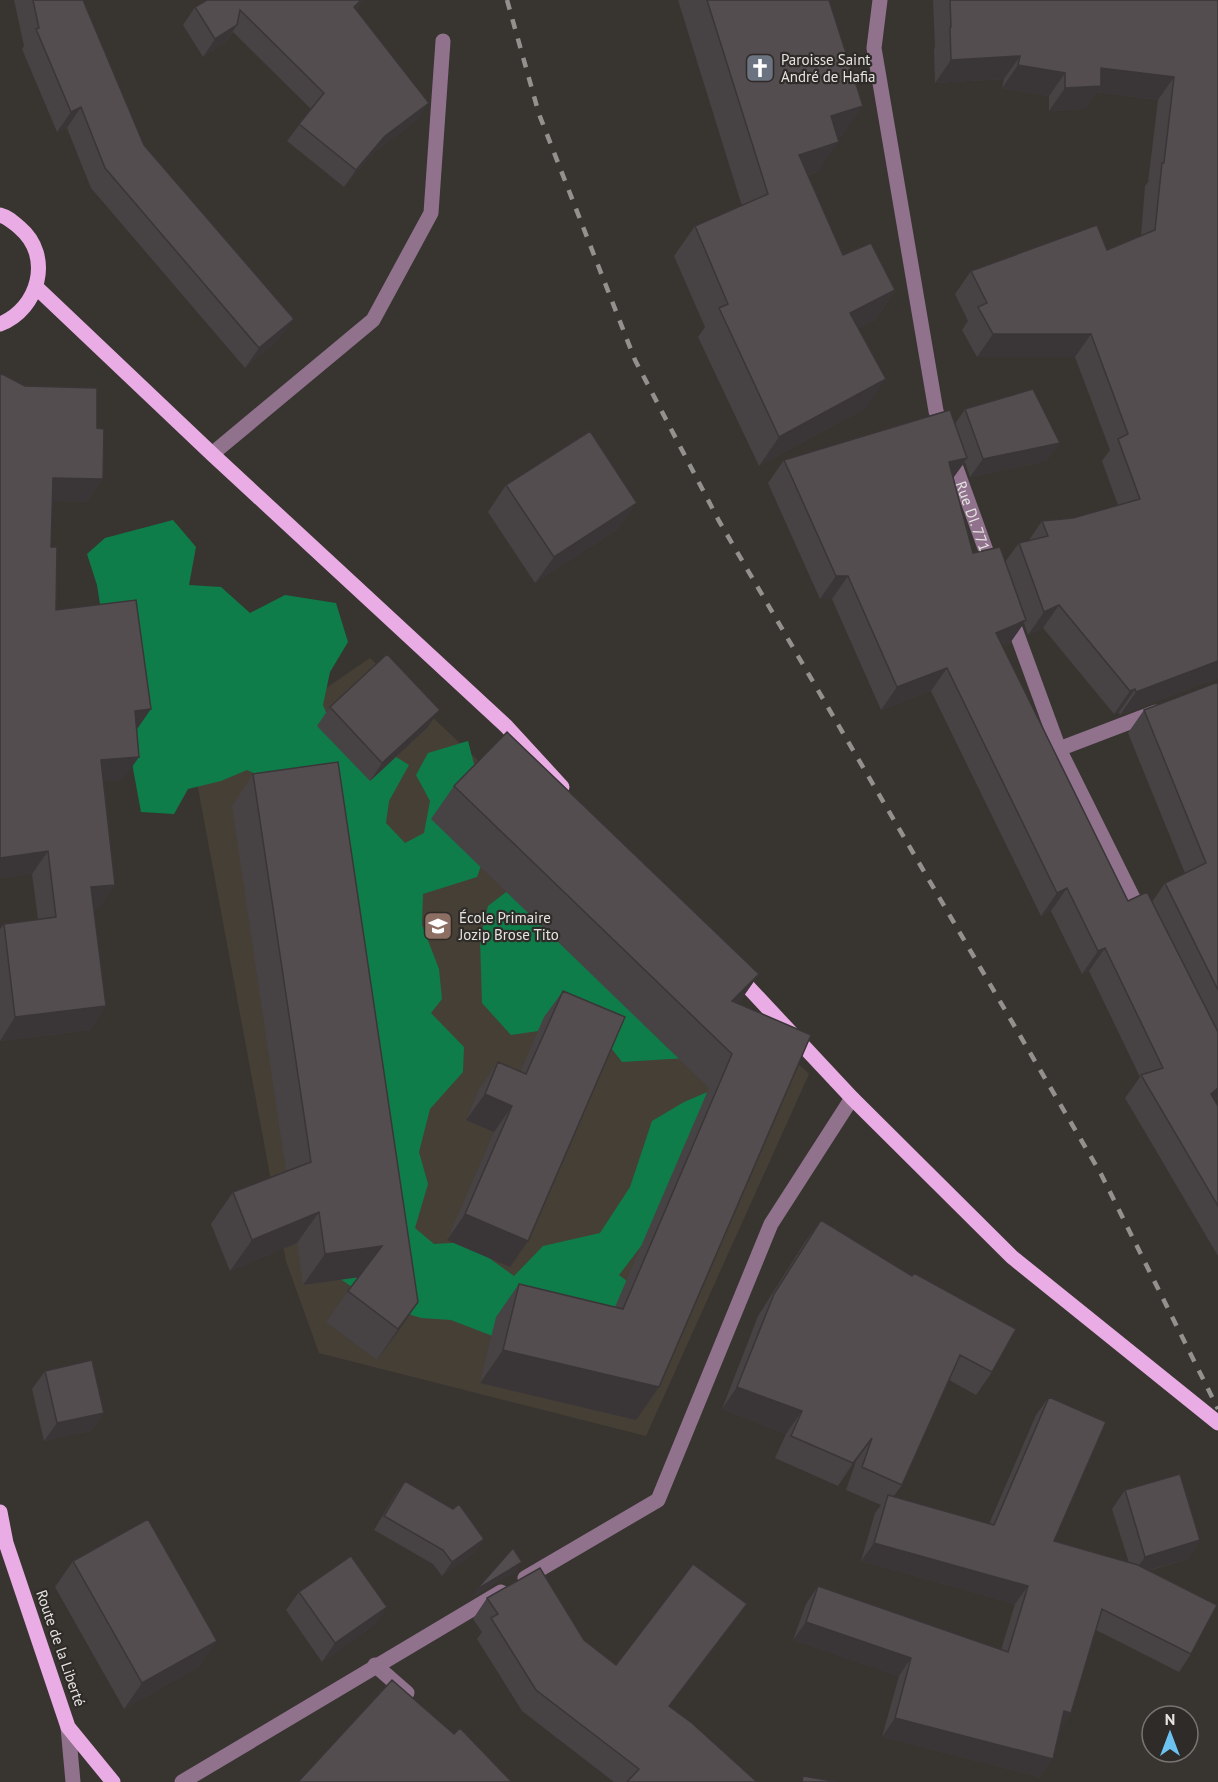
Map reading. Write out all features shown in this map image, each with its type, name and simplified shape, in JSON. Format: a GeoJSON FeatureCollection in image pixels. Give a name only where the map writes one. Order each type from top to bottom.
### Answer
{"type":"FeatureCollection","features":[{"type":"Feature","properties":{"kind":"main road"},"geometry":{"type":"LineString","coordinates":[[0,215],[7,217],[27,234],[38,260],[36,287],[27,305],[12,320],[0,324]]}},
{"type":"Feature","properties":{"kind":"main road"},"geometry":{"type":"LineString","coordinates":[[36,287],[212,454],[506,726],[570,795]]}},
{"type":"Feature","properties":{"kind":"main road"},"geometry":{"type":"LineString","coordinates":[[723,960],[852,1098],[1012,1257],[1218,1423]]}},
{"type":"Feature","properties":{"kind":"main road","name":"Route de la Liberté"},"geometry":{"type":"LineString","coordinates":[[0,1512],[6,1543],[68,1727],[113,1782]]}},
{"type":"Feature","properties":{"kind":"street","name":"Rue DI. 771"},"geometry":{"type":"LineString","coordinates":[[880,0],[874,48],[936,411],[997,580]]}},
{"type":"Feature","properties":{"kind":"street"},"geometry":{"type":"LineString","coordinates":[[212,454],[373,320],[431,213],[443,41]]}},
{"type":"Feature","properties":{"kind":"street"},"geometry":{"type":"LineString","coordinates":[[1005,602],[1059,749],[1149,930]]}},
{"type":"Feature","properties":{"kind":"street"},"geometry":{"type":"LineString","coordinates":[[1059,749],[1165,708]]}},
{"type":"Feature","properties":{"kind":"street"},"geometry":{"type":"LineString","coordinates":[[182,1782],[375,1665],[658,1500],[771,1224],[852,1098]]}},
{"type":"Feature","properties":{"kind":"street"},"geometry":{"type":"LineString","coordinates":[[375,1665],[419,1704]]}},
{"type":"Feature","properties":{"kind":"street"},"geometry":{"type":"LineString","coordinates":[[68,1727],[73,1782]]}},
{"type":"Feature","properties":{"kind":"shaded area","name":"École Primaire Jozip Brose Tito"},"geometry":{"type":"Polygon","coordinates":[[[370,658],[809,1074],[646,1436],[319,1353],[286,1261],[196,777],[370,658]]]}},
{"type":"Feature","properties":{"kind":"green space"},"geometry":{"type":"Polygon","coordinates":[[[173,520],[196,547],[189,585],[221,587],[250,613],[285,595],[336,603],[348,642],[330,672],[323,705],[334,731],[372,742],[409,765],[389,801],[386,823],[405,843],[424,833],[430,801],[416,775],[428,753],[468,741],[480,787],[459,812],[484,819],[491,838],[477,877],[423,894],[422,925],[439,969],[442,999],[431,1013],[464,1047],[463,1072],[430,1109],[419,1152],[428,1184],[415,1228],[434,1244],[467,1242],[514,1276],[543,1246],[600,1233],[630,1187],[652,1121],[684,1102],[724,1085],[703,1057],[622,1062],[598,1031],[552,1029],[511,1035],[482,1003],[480,939],[488,906],[519,882],[551,893],[570,918],[607,920],[648,952],[663,1007],[682,1024],[734,1028],[753,1011],[759,1041],[749,1066],[731,1073],[717,1123],[702,1132],[662,1219],[619,1275],[648,1297],[665,1324],[646,1361],[613,1370],[588,1355],[513,1344],[451,1320],[421,1318],[377,1304],[333,1274],[350,1241],[352,1206],[326,1171],[315,1123],[328,1066],[299,893],[306,867],[290,828],[282,787],[247,770],[221,781],[188,789],[174,814],[141,812],[130,752],[137,744],[116,714],[109,682],[107,648],[97,585],[87,554],[105,538],[173,520]]]}},
{"type":"Feature","properties":{"kind":"building"},"geometry":{"type":"Polygon","coordinates":[[[33,0],[83,0],[144,145],[294,319],[259,348],[105,168],[81,107],[71,112],[36,29],[39,28],[33,0]]]}},
{"type":"Feature","properties":{"kind":"building"},"geometry":{"type":"Polygon","coordinates":[[[207,0],[361,0],[354,7],[429,103],[385,136],[356,170],[299,124],[324,93],[240,10],[237,25],[215,39],[195,7],[207,0]]]}},
{"type":"Feature","properties":{"kind":"building"},"geometry":{"type":"Polygon","coordinates":[[[707,0],[829,0],[863,106],[831,116],[839,142],[799,155],[843,255],[871,243],[895,290],[850,313],[886,379],[779,437],[719,308],[728,304],[695,226],[768,194],[707,0]]]}},
{"type":"Feature","properties":{"kind":"building"},"geometry":{"type":"Polygon","coordinates":[[[950,0],[1218,0],[1218,661],[1136,692],[1135,689],[1130,691],[1059,605],[1044,612],[1019,543],[1048,536],[1042,521],[1073,518],[1140,499],[1118,439],[1128,434],[1091,334],[993,334],[978,307],[987,303],[971,271],[1097,225],[1107,250],[1155,230],[1174,77],[1101,68],[1101,86],[1065,88],[1065,73],[1018,65],[1020,56],[951,60],[950,0]]]}},
{"type":"Feature","properties":{"kind":"building"},"geometry":{"type":"Polygon","coordinates":[[[0,374],[25,386],[97,388],[97,428],[104,429],[103,479],[53,478],[51,547],[57,547],[56,610],[136,600],[151,709],[135,711],[139,757],[101,760],[115,885],[91,887],[106,1006],[15,1017],[4,924],[56,917],[48,851],[0,858],[0,374]]]}},
{"type":"Feature","properties":{"kind":"building"},"geometry":{"type":"Polygon","coordinates":[[[1033,389],[1060,443],[983,459],[965,409],[1033,389]]]}},
{"type":"Feature","properties":{"kind":"building"},"geometry":{"type":"Polygon","coordinates":[[[950,410],[967,458],[949,462],[973,553],[1000,547],[1026,620],[996,633],[1128,901],[1147,892],[1218,1032],[1218,1088],[1211,1094],[1218,1106],[1218,1206],[1141,1075],[1163,1068],[1105,948],[1098,951],[1067,888],[1057,893],[947,668],[897,687],[848,576],[836,576],[784,460],[950,410]]]}},
{"type":"Feature","properties":{"kind":"building"},"geometry":{"type":"Polygon","coordinates":[[[590,431],[637,503],[554,557],[506,485],[590,431]]]}},
{"type":"Feature","properties":{"kind":"building"},"geometry":{"type":"Polygon","coordinates":[[[387,654],[440,710],[382,763],[330,707],[387,654]]]}},
{"type":"Feature","properties":{"kind":"building"},"geometry":{"type":"Polygon","coordinates":[[[1218,682],[1218,990],[1165,883],[1206,863],[1144,710],[1218,682]]]}},
{"type":"Feature","properties":{"kind":"building"},"geometry":{"type":"Polygon","coordinates":[[[507,732],[759,974],[732,1001],[811,1035],[659,1387],[503,1350],[519,1284],[623,1309],[732,1054],[454,786],[507,732]]]}},
{"type":"Feature","properties":{"kind":"building"},"geometry":{"type":"Polygon","coordinates":[[[338,762],[418,1302],[398,1329],[348,1291],[382,1246],[325,1254],[319,1212],[252,1240],[233,1192],[311,1162],[253,774],[338,762]]]}},
{"type":"Feature","properties":{"kind":"building"},"geometry":{"type":"Polygon","coordinates":[[[563,991],[625,1017],[528,1241],[465,1214],[512,1106],[485,1094],[498,1062],[526,1074],[563,991]]]}},
{"type":"Feature","properties":{"kind":"building"},"geometry":{"type":"Polygon","coordinates":[[[821,1220],[912,1276],[914,1273],[1016,1329],[992,1372],[960,1355],[902,1485],[862,1467],[872,1438],[853,1463],[791,1436],[802,1411],[737,1387],[774,1294],[821,1220]]]}},
{"type":"Feature","properties":{"kind":"building"},"geometry":{"type":"Polygon","coordinates":[[[92,1360],[104,1413],[57,1423],[45,1371],[92,1360]]]}},
{"type":"Feature","properties":{"kind":"building"},"geometry":{"type":"Polygon","coordinates":[[[1049,1397],[1106,1422],[1054,1541],[1138,1565],[1217,1605],[1191,1654],[1102,1609],[1071,1713],[1064,1711],[1053,1759],[895,1718],[911,1658],[806,1622],[818,1586],[1008,1652],[1028,1586],[874,1543],[888,1495],[994,1525],[1049,1397]]]}},
{"type":"Feature","properties":{"kind":"building"},"geometry":{"type":"Polygon","coordinates":[[[1180,1474],[1200,1540],[1145,1557],[1125,1490],[1180,1474]]]}},
{"type":"Feature","properties":{"kind":"building"},"geometry":{"type":"Polygon","coordinates":[[[405,1481],[453,1509],[459,1504],[484,1539],[452,1562],[443,1550],[384,1516],[405,1481]]]}},
{"type":"Feature","properties":{"kind":"building"},"geometry":{"type":"Polygon","coordinates":[[[148,1519],[217,1641],[142,1683],[73,1561],[148,1519]]]}},
{"type":"Feature","properties":{"kind":"building"},"geometry":{"type":"Polygon","coordinates":[[[513,1548],[522,1562],[476,1590],[513,1548]]]}},
{"type":"Feature","properties":{"kind":"building"},"geometry":{"type":"Polygon","coordinates":[[[351,1556],[387,1607],[335,1643],[299,1592],[351,1556]]]}},
{"type":"Feature","properties":{"kind":"building"},"geometry":{"type":"Polygon","coordinates":[[[693,1564],[747,1604],[669,1706],[692,1723],[757,1782],[627,1782],[639,1769],[536,1690],[491,1618],[498,1614],[487,1598],[540,1568],[584,1640],[616,1665],[693,1564]]]}},
{"type":"Feature","properties":{"kind":"building"},"geometry":{"type":"Polygon","coordinates":[[[392,1680],[454,1734],[460,1728],[512,1782],[298,1782],[392,1680]]]}},
{"type":"Feature","properties":{"kind":"building"},"geometry":{"type":"Polygon","coordinates":[[[803,1776],[838,1782],[802,1782],[803,1776]]]}},
{"type":"Feature","properties":{"kind":"railway"},"geometry":{"type":"LineString","coordinates":[[507,0],[539,114],[635,360],[719,521],[1101,1174],[1218,1409]]}},
{"type":"Feature","properties":{"kind":"place","name":"Paroisse Saint André de Hafia"},"geometry":{"type":"Point","coordinates":[760,68]}},
{"type":"Feature","properties":{"kind":"place","name":"École Primaire Jozip Brose Tito"},"geometry":{"type":"Point","coordinates":[438,926]}}]}
